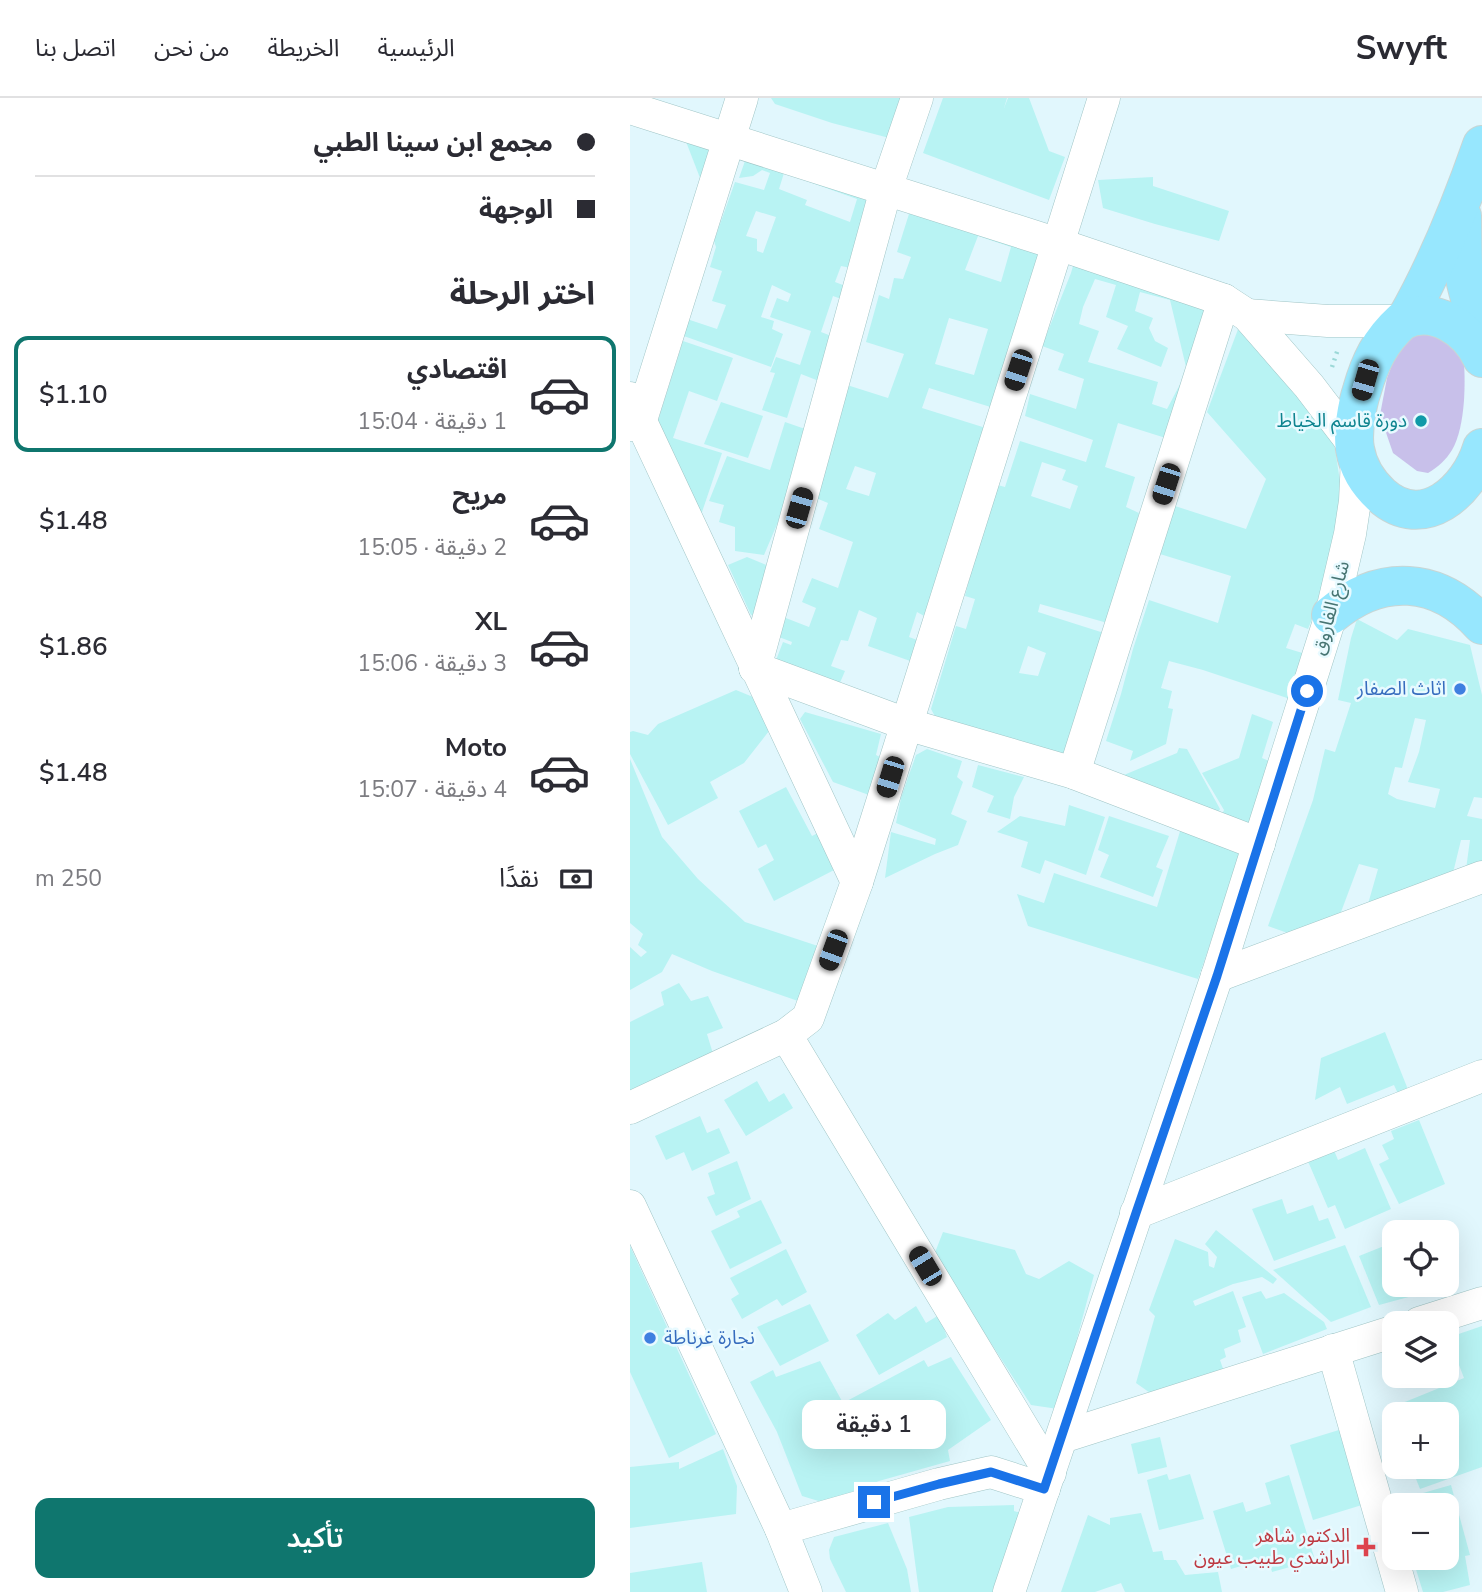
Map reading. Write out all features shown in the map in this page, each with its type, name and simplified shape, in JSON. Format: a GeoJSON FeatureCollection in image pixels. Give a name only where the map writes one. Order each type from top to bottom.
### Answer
{"type":"FeatureCollection","features":[{"type":"Feature","properties":{"kind":"main road","name":"شارع الفاروق"},"geometry":{"type":"LineString","coordinates":[[1356,451],[1360,398],[1371,365],[1380,345],[1404,320],[1430,275],[1462,203],[1482,145]]}},
{"type":"Feature","properties":{"kind":"main road","name":"شارع الفاروق"},"geometry":{"type":"LineString","coordinates":[[1462,203],[1463,266],[1482,357]]}},
{"type":"Feature","properties":{"kind":"main road","name":"شارع الفاروق"},"geometry":{"type":"LineString","coordinates":[[1404,320],[1421,316],[1444,319],[1471,340],[1482,357]]}},
{"type":"Feature","properties":{"kind":"main road"},"geometry":{"type":"LineString","coordinates":[[1356,451],[1370,483],[1386,499],[1405,508],[1422,510],[1433,508],[1453,494],[1472,471],[1482,449]]}},
{"type":"Feature","properties":{"kind":"main road"},"geometry":{"type":"LineString","coordinates":[[1482,449],[1482,475]]}},
{"type":"Feature","properties":{"kind":"main road"},"geometry":{"type":"LineString","coordinates":[[1331,615],[1346,602],[1363,593],[1381,588],[1420,587],[1447,597],[1471,613],[1482,625]]}},
{"type":"Feature","properties":{"kind":"street"},"geometry":{"type":"LineString","coordinates":[[743,98],[634,415],[857,882]]}},
{"type":"Feature","properties":{"kind":"street"},"geometry":{"type":"LineString","coordinates":[[755,668],[886,189],[917,98]]}},
{"type":"Feature","properties":{"kind":"street"},"geometry":{"type":"LineString","coordinates":[[630,1108],[786,1035],[808,1018],[857,882],[1104,98]]}},
{"type":"Feature","properties":{"kind":"street"},"geometry":{"type":"LineString","coordinates":[[630,108],[1058,244],[1236,308],[1328,321],[1404,320]]}},
{"type":"Feature","properties":{"kind":"street"},"geometry":{"type":"LineString","coordinates":[[1236,308],[1309,387],[1356,451]]}},
{"type":"Feature","properties":{"kind":"street"},"geometry":{"type":"LineString","coordinates":[[1074,773],[1236,308]]}},
{"type":"Feature","properties":{"kind":"street","name":"شارع الفاروق"},"geometry":{"type":"LineString","coordinates":[[1009,1592],[1217,976],[1331,615],[1355,502],[1356,451]]}},
{"type":"Feature","properties":{"kind":"street"},"geometry":{"type":"LineString","coordinates":[[755,668],[906,724],[1074,773],[1259,844]]}},
{"type":"Feature","properties":{"kind":"street"},"geometry":{"type":"LineString","coordinates":[[1217,976],[1482,877]]}},
{"type":"Feature","properties":{"kind":"street"},"geometry":{"type":"LineString","coordinates":[[786,1035],[1047,1481]]}},
{"type":"Feature","properties":{"kind":"street"},"geometry":{"type":"LineString","coordinates":[[1136,1213],[1482,1076]]}},
{"type":"Feature","properties":{"kind":"street"},"geometry":{"type":"LineString","coordinates":[[630,1206],[781,1529],[806,1592]]}},
{"type":"Feature","properties":{"kind":"street"},"geometry":{"type":"LineString","coordinates":[[1457,1311],[1482,1303]]}},
{"type":"Feature","properties":{"kind":"street"},"geometry":{"type":"LineString","coordinates":[[1062,1437],[1382,1335]]}},
{"type":"Feature","properties":{"kind":"street"},"geometry":{"type":"LineString","coordinates":[[1333,1350],[1402,1592]]}},
{"type":"Feature","properties":{"kind":"street"},"geometry":{"type":"LineString","coordinates":[[781,1529],[991,1472],[1047,1481]]}},
{"type":"Feature","properties":{"kind":"path"},"geometry":{"type":"LineString","coordinates":[[1309,387],[1329,377],[1341,339],[1326,339],[1328,321]]}},
{"type":"Feature","properties":{"kind":"shaded area"},"geometry":{"type":"Polygon","coordinates":[[[1424,332],[1438,332],[1463,351],[1465,374],[1464,402],[1457,440],[1447,457],[1428,473],[1417,471],[1393,453],[1380,415],[1387,378],[1397,352],[1410,338],[1424,332]]]}},
{"type":"Feature","properties":{"kind":"building"},"geometry":{"type":"Polygon","coordinates":[[[771,98],[913,98],[897,140],[775,104],[771,98]]]}},
{"type":"Feature","properties":{"kind":"building"},"geometry":{"type":"Polygon","coordinates":[[[943,98],[1007,98],[1004,108],[1008,98],[1029,98],[1049,151],[1065,157],[1049,200],[923,153],[943,98]]]}},
{"type":"Feature","properties":{"kind":"building"},"geometry":{"type":"Polygon","coordinates":[[[678,121],[726,127],[702,183],[678,121]]]}},
{"type":"Feature","properties":{"kind":"building"},"geometry":{"type":"Polygon","coordinates":[[[751,144],[879,187],[851,268],[841,266],[835,282],[848,287],[844,300],[833,296],[821,332],[834,337],[819,381],[801,374],[787,418],[762,410],[775,373],[770,372],[776,357],[800,365],[811,331],[770,317],[777,298],[788,302],[791,294],[772,285],[761,317],[774,321],[772,329],[783,334],[771,367],[681,335],[684,318],[717,329],[726,305],[712,301],[722,271],[710,267],[716,247],[714,241],[735,182],[764,190],[770,173],[762,170],[753,176],[739,178],[751,144]],[[784,173],[779,189],[807,200],[805,205],[850,222],[857,199],[784,173]],[[756,211],[746,236],[757,239],[757,251],[763,253],[776,217],[756,211]]]}},
{"type":"Feature","properties":{"kind":"building"},"geometry":{"type":"Polygon","coordinates":[[[1153,177],[1153,186],[1229,211],[1219,241],[1103,208],[1098,180],[1153,177]]]}},
{"type":"Feature","properties":{"kind":"building"},"geometry":{"type":"Polygon","coordinates":[[[914,198],[1047,238],[997,409],[929,388],[922,408],[989,429],[926,617],[917,612],[909,637],[920,641],[913,662],[868,646],[877,618],[859,610],[848,641],[841,640],[831,666],[845,671],[836,692],[773,668],[783,642],[791,645],[792,642],[771,634],[778,615],[809,627],[816,608],[802,602],[812,578],[838,588],[853,542],[819,529],[828,503],[816,498],[847,385],[888,398],[904,354],[866,342],[879,295],[889,299],[894,278],[903,279],[911,257],[897,252],[914,198]],[[978,236],[965,270],[1001,282],[1011,247],[978,236]],[[949,318],[935,364],[974,375],[988,329],[949,318]],[[855,466],[846,489],[869,496],[876,473],[855,466]]]}},
{"type":"Feature","properties":{"kind":"building"},"geometry":{"type":"Polygon","coordinates":[[[1078,249],[1212,290],[1172,440],[1118,423],[1105,467],[1135,477],[1126,507],[1139,513],[1111,624],[1040,604],[1038,612],[1104,633],[1064,759],[939,724],[931,709],[956,626],[966,629],[975,599],[965,596],[994,484],[1005,487],[1020,441],[1086,462],[1093,440],[1025,416],[1030,394],[1076,409],[1084,379],[1058,370],[1064,354],[1042,346],[1078,249]],[[1095,279],[1079,324],[1099,331],[1088,362],[1158,382],[1152,404],[1167,409],[1187,371],[1170,300],[1140,292],[1135,311],[1153,318],[1149,328],[1155,341],[1168,348],[1161,367],[1117,349],[1128,326],[1106,317],[1116,285],[1095,279]],[[1042,462],[1031,496],[1070,509],[1078,486],[1062,480],[1066,470],[1042,462]],[[1028,646],[1019,673],[1038,676],[1046,653],[1028,646]]]}},
{"type":"Feature","properties":{"kind":"building"},"geometry":{"type":"Polygon","coordinates":[[[1243,316],[1330,417],[1344,507],[1336,558],[1308,629],[1295,624],[1286,648],[1309,655],[1293,700],[1169,661],[1161,688],[1172,691],[1168,708],[1173,709],[1166,744],[1130,761],[1133,751],[1106,741],[1149,600],[1218,623],[1231,576],[1160,554],[1175,506],[1246,529],[1266,479],[1207,412],[1243,316]]]}},
{"type":"Feature","properties":{"kind":"building"},"geometry":{"type":"Polygon","coordinates":[[[683,341],[733,358],[717,401],[689,391],[673,438],[722,453],[701,515],[657,424],[683,341]]]}},
{"type":"Feature","properties":{"kind":"building"},"geometry":{"type":"Polygon","coordinates":[[[721,402],[763,416],[748,458],[704,444],[721,402]]]}},
{"type":"Feature","properties":{"kind":"building"},"geometry":{"type":"Polygon","coordinates":[[[785,422],[808,430],[778,522],[764,555],[735,551],[735,527],[719,522],[724,505],[709,501],[727,456],[770,470],[785,422]]]}},
{"type":"Feature","properties":{"kind":"building"},"geometry":{"type":"Polygon","coordinates":[[[747,557],[769,566],[761,613],[751,615],[728,565],[747,557]]]}},
{"type":"Feature","properties":{"kind":"building"},"geometry":{"type":"Polygon","coordinates":[[[1357,619],[1397,640],[1408,629],[1470,645],[1482,695],[1482,798],[1474,797],[1467,816],[1482,819],[1482,864],[1466,869],[1470,840],[1461,840],[1452,877],[1368,904],[1378,869],[1359,864],[1341,912],[1296,936],[1268,926],[1313,800],[1325,749],[1335,752],[1351,703],[1338,700],[1357,619]],[[1415,718],[1402,768],[1395,767],[1388,794],[1397,799],[1435,808],[1440,789],[1408,782],[1419,752],[1426,720],[1415,718]]]}},
{"type":"Feature","properties":{"kind":"building"},"geometry":{"type":"Polygon","coordinates":[[[736,690],[753,697],[769,731],[744,763],[710,782],[718,798],[668,825],[630,754],[630,732],[648,735],[658,724],[736,690]]]}},
{"type":"Feature","properties":{"kind":"building"},"geometry":{"type":"Polygon","coordinates":[[[805,712],[881,734],[876,755],[882,758],[869,795],[833,782],[800,719],[805,712]]]}},
{"type":"Feature","properties":{"kind":"building"},"geometry":{"type":"Polygon","coordinates":[[[1252,714],[1273,722],[1262,758],[1274,763],[1252,825],[1221,817],[1224,810],[1202,773],[1239,758],[1252,714]]]}},
{"type":"Feature","properties":{"kind":"building"},"geometry":{"type":"Polygon","coordinates":[[[1179,748],[1187,749],[1220,809],[1218,813],[1119,777],[1177,753],[1179,748]]]}},
{"type":"Feature","properties":{"kind":"building"},"geometry":{"type":"Polygon","coordinates":[[[927,749],[962,761],[957,777],[963,782],[951,814],[967,821],[958,845],[885,878],[891,832],[935,845],[936,839],[896,823],[901,798],[916,755],[927,749]]]}},
{"type":"Feature","properties":{"kind":"building"},"geometry":{"type":"Polygon","coordinates":[[[630,759],[662,837],[698,879],[745,922],[821,947],[798,1001],[672,954],[662,972],[630,990],[630,947],[641,957],[647,952],[638,945],[643,934],[630,923],[630,759]]]}},
{"type":"Feature","properties":{"kind":"building"},"geometry":{"type":"Polygon","coordinates":[[[978,765],[1024,777],[1014,797],[1010,819],[987,812],[994,796],[972,787],[978,765]]]}},
{"type":"Feature","properties":{"kind":"building"},"geometry":{"type":"Polygon","coordinates":[[[786,787],[812,836],[820,832],[838,868],[774,901],[758,869],[774,860],[766,844],[758,848],[739,811],[786,787]]]}},
{"type":"Feature","properties":{"kind":"building"},"geometry":{"type":"Polygon","coordinates":[[[1069,805],[1105,817],[1086,875],[1045,860],[1040,874],[1021,867],[1028,842],[997,832],[1020,816],[1065,826],[1069,805]]]}},
{"type":"Feature","properties":{"kind":"building"},"geometry":{"type":"Polygon","coordinates":[[[1109,816],[1169,836],[1156,867],[1163,870],[1153,897],[1100,877],[1109,855],[1098,850],[1109,816]]]}},
{"type":"Feature","properties":{"kind":"building"},"geometry":{"type":"Polygon","coordinates":[[[1181,828],[1242,850],[1198,979],[1028,926],[1017,894],[1044,903],[1054,873],[1157,907],[1181,828]]]}},
{"type":"Feature","properties":{"kind":"building"},"geometry":{"type":"Polygon","coordinates":[[[679,983],[691,1001],[708,996],[723,1028],[707,1034],[714,1057],[630,1098],[630,1022],[664,1005],[661,992],[679,983]]]}},
{"type":"Feature","properties":{"kind":"building"},"geometry":{"type":"Polygon","coordinates":[[[1385,1032],[1409,1092],[1400,1098],[1394,1085],[1347,1104],[1340,1087],[1315,1100],[1321,1058],[1385,1032]]]}},
{"type":"Feature","properties":{"kind":"building"},"geometry":{"type":"Polygon","coordinates":[[[757,1081],[769,1102],[784,1093],[793,1108],[746,1136],[724,1100],[757,1081]]]}},
{"type":"Feature","properties":{"kind":"building"},"geometry":{"type":"Polygon","coordinates":[[[700,1116],[707,1133],[719,1128],[730,1153],[692,1171],[684,1152],[666,1160],[655,1136],[700,1116]]]}},
{"type":"Feature","properties":{"kind":"building"},"geometry":{"type":"Polygon","coordinates":[[[1419,1120],[1445,1184],[1399,1204],[1379,1164],[1389,1159],[1382,1145],[1394,1139],[1391,1131],[1419,1120]]]}},
{"type":"Feature","properties":{"kind":"building"},"geometry":{"type":"Polygon","coordinates":[[[1333,1148],[1338,1160],[1365,1148],[1391,1209],[1345,1229],[1335,1205],[1328,1208],[1307,1159],[1333,1148]]]}},
{"type":"Feature","properties":{"kind":"building"},"geometry":{"type":"Polygon","coordinates":[[[737,1161],[751,1199],[716,1216],[707,1197],[715,1194],[708,1173],[737,1161]]]}},
{"type":"Feature","properties":{"kind":"building"},"geometry":{"type":"Polygon","coordinates":[[[1282,1199],[1287,1214],[1313,1205],[1319,1221],[1328,1218],[1336,1238],[1274,1261],[1252,1209],[1282,1199]]]}},
{"type":"Feature","properties":{"kind":"building"},"geometry":{"type":"Polygon","coordinates":[[[761,1200],[782,1243],[730,1269],[711,1231],[740,1217],[737,1211],[761,1200]]]}},
{"type":"Feature","properties":{"kind":"building"},"geometry":{"type":"Polygon","coordinates":[[[1216,1230],[1277,1279],[1273,1284],[1262,1277],[1233,1284],[1193,1301],[1195,1306],[1233,1291],[1246,1327],[1238,1330],[1241,1342],[1224,1349],[1226,1357],[1220,1360],[1227,1380],[1163,1402],[1136,1383],[1155,1316],[1149,1310],[1175,1239],[1208,1252],[1209,1266],[1214,1268],[1217,1257],[1205,1244],[1216,1230]]]}},
{"type":"Feature","properties":{"kind":"building"},"geometry":{"type":"Polygon","coordinates":[[[943,1232],[1015,1250],[1026,1274],[1039,1279],[1069,1261],[1094,1275],[1058,1409],[1031,1405],[934,1255],[943,1232]]]}},
{"type":"Feature","properties":{"kind":"building"},"geometry":{"type":"Polygon","coordinates":[[[1345,1245],[1371,1307],[1331,1322],[1273,1270],[1345,1245]]]}},
{"type":"Feature","properties":{"kind":"building"},"geometry":{"type":"Polygon","coordinates":[[[630,1246],[716,1434],[669,1458],[630,1372],[630,1246]]]}},
{"type":"Feature","properties":{"kind":"building"},"geometry":{"type":"Polygon","coordinates":[[[1382,1247],[1382,1297],[1409,1297],[1379,1305],[1359,1256],[1382,1247]]]}},
{"type":"Feature","properties":{"kind":"building"},"geometry":{"type":"Polygon","coordinates":[[[786,1249],[807,1292],[782,1306],[777,1299],[742,1319],[731,1299],[739,1294],[730,1278],[786,1249]]]}},
{"type":"Feature","properties":{"kind":"building"},"geometry":{"type":"Polygon","coordinates":[[[1261,1291],[1266,1299],[1284,1293],[1324,1322],[1327,1329],[1263,1354],[1242,1297],[1261,1291]]]}},
{"type":"Feature","properties":{"kind":"building"},"geometry":{"type":"Polygon","coordinates":[[[810,1304],[829,1341],[780,1366],[757,1327],[810,1304]]]}},
{"type":"Feature","properties":{"kind":"building"},"geometry":{"type":"Polygon","coordinates":[[[916,1306],[926,1323],[939,1315],[947,1337],[879,1375],[856,1335],[888,1313],[895,1320],[916,1306]]]}},
{"type":"Feature","properties":{"kind":"building"},"geometry":{"type":"Polygon","coordinates":[[[1482,1326],[1482,1467],[1459,1475],[1459,1402],[1405,1402],[1439,1388],[1459,1388],[1459,1380],[1464,1378],[1459,1365],[1459,1334],[1482,1326]]]}},
{"type":"Feature","properties":{"kind":"building"},"geometry":{"type":"Polygon","coordinates":[[[951,1357],[991,1420],[948,1450],[950,1461],[879,1481],[825,1503],[802,1496],[777,1432],[750,1382],[773,1370],[776,1377],[820,1361],[843,1403],[924,1360],[928,1367],[951,1357]]]}},
{"type":"Feature","properties":{"kind":"building"},"geometry":{"type":"Polygon","coordinates":[[[1339,1430],[1362,1505],[1313,1520],[1290,1445],[1339,1430]]]}},
{"type":"Feature","properties":{"kind":"building"},"geometry":{"type":"Polygon","coordinates":[[[1160,1437],[1167,1467],[1138,1474],[1131,1444],[1160,1437]]]}},
{"type":"Feature","properties":{"kind":"building"},"geometry":{"type":"Polygon","coordinates":[[[723,1449],[737,1486],[736,1514],[630,1528],[630,1467],[679,1462],[679,1469],[723,1449]]]}},
{"type":"Feature","properties":{"kind":"building"},"geometry":{"type":"Polygon","coordinates":[[[1167,1474],[1169,1480],[1190,1474],[1204,1519],[1159,1530],[1147,1480],[1167,1474]]]}},
{"type":"Feature","properties":{"kind":"building"},"geometry":{"type":"Polygon","coordinates":[[[1289,1475],[1315,1560],[1272,1572],[1268,1558],[1231,1569],[1213,1511],[1243,1502],[1246,1512],[1271,1504],[1265,1483],[1289,1475]]]}},
{"type":"Feature","properties":{"kind":"building"},"geometry":{"type":"Polygon","coordinates":[[[1416,1479],[1448,1479],[1420,1489],[1416,1479]]]}},
{"type":"Feature","properties":{"kind":"building"},"geometry":{"type":"Polygon","coordinates":[[[1451,1485],[1453,1493],[1423,1493],[1451,1485]]]}},
{"type":"Feature","properties":{"kind":"building"},"geometry":{"type":"Polygon","coordinates":[[[1014,1505],[1014,1511],[1028,1515],[1002,1592],[919,1592],[909,1517],[948,1507],[1014,1505]]]}},
{"type":"Feature","properties":{"kind":"building"},"geometry":{"type":"Polygon","coordinates":[[[1141,1513],[1153,1552],[1162,1551],[1164,1560],[1176,1560],[1185,1575],[1218,1572],[1222,1592],[1125,1592],[1121,1583],[1095,1592],[1061,1592],[1088,1515],[1110,1525],[1110,1518],[1141,1513]]]}},
{"type":"Feature","properties":{"kind":"building"},"geometry":{"type":"Polygon","coordinates":[[[1459,1514],[1470,1555],[1465,1556],[1470,1585],[1443,1592],[1423,1592],[1416,1570],[1459,1570],[1459,1514]]]}},
{"type":"Feature","properties":{"kind":"building"},"geometry":{"type":"Polygon","coordinates":[[[888,1523],[907,1569],[911,1592],[846,1592],[830,1559],[829,1550],[834,1537],[888,1523]]]}},
{"type":"Feature","properties":{"kind":"building"},"geometry":{"type":"Polygon","coordinates":[[[702,1562],[707,1592],[630,1592],[630,1573],[702,1562]]]}},
{"type":"Feature","properties":{"kind":"place","name":"دورة قاسم الخياط"},"geometry":{"type":"Point","coordinates":[1421,421]}},
{"type":"Feature","properties":{"kind":"place","name":"اثاث الصفار"},"geometry":{"type":"Point","coordinates":[1460,689]}},
{"type":"Feature","properties":{"kind":"place","name":"نجارة غرناطة"},"geometry":{"type":"Point","coordinates":[650,1338]}},
{"type":"Feature","properties":{"kind":"place","name":"الدكتور شاهر الراشدي طبيب عيون"},"geometry":{"type":"Point","coordinates":[1366,1547]}},
{"type":"Feature","properties":{"kind":"route"},"geometry":{"type":"LineString","coordinates":[[874,1502],[991,1472],[1044,1489],[1217,976],[1307,691]]}}]}
